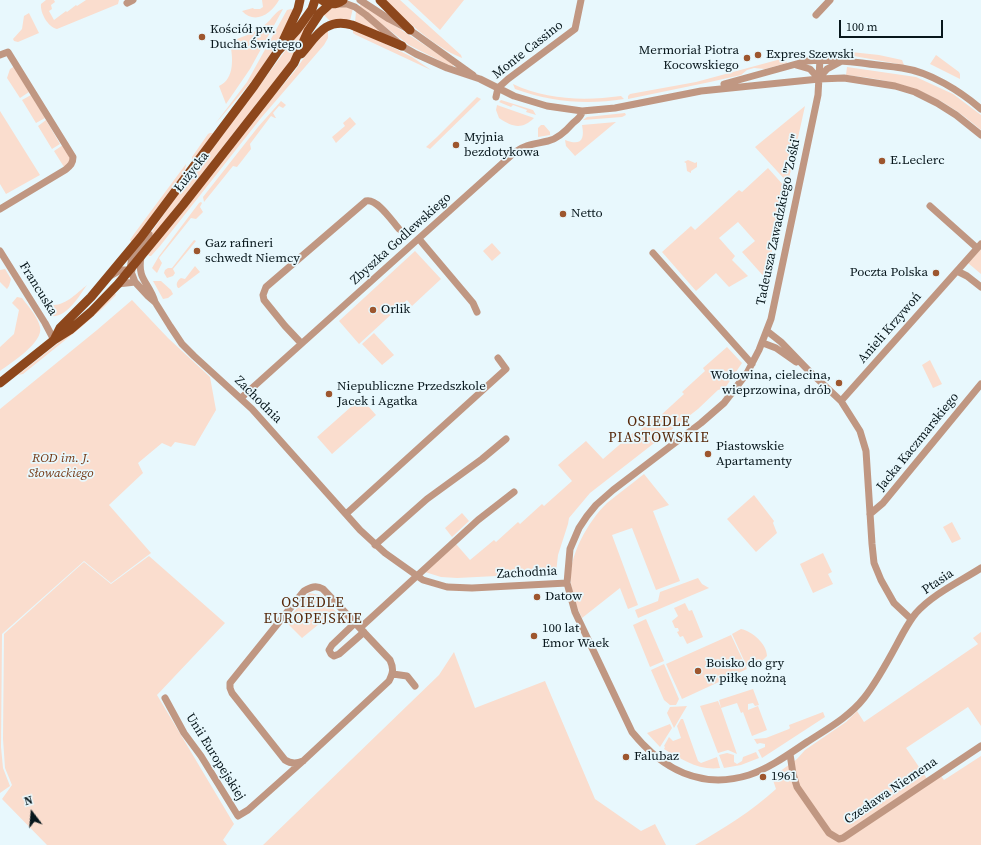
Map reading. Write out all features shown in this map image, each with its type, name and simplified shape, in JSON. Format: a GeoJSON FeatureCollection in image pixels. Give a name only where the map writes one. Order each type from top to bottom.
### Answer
{"type":"FeatureCollection","features":[{"type":"Feature","properties":{"kind":"main road"},"geometry":{"type":"LineString","coordinates":[[278,51],[298,9],[300,0]]}},
{"type":"Feature","properties":{"kind":"main road","name":"Łużycka"},"geometry":{"type":"LineString","coordinates":[[54,340],[60,328],[92,297],[159,212],[254,86],[278,51],[297,30],[312,9],[316,0]]}},
{"type":"Feature","properties":{"kind":"main road"},"geometry":{"type":"LineString","coordinates":[[380,0],[410,30]]}},
{"type":"Feature","properties":{"kind":"main road","name":"Łużycka"},"geometry":{"type":"LineString","coordinates":[[0,383],[54,340],[70,330],[91,312],[118,284],[294,63],[308,31],[320,13],[333,2]]}},
{"type":"Feature","properties":{"kind":"main road"},"geometry":{"type":"LineString","coordinates":[[294,63],[321,30],[336,23],[352,25],[402,46]]}},
{"type":"Feature","properties":{"kind":"street"},"geometry":{"type":"LineString","coordinates":[[360,0],[410,30],[480,79]]}},
{"type":"Feature","properties":{"kind":"street","name":"Monte Cassino"},"geometry":{"type":"LineString","coordinates":[[496,96],[498,88],[508,79],[575,29],[581,0]]}},
{"type":"Feature","properties":{"kind":"street"},"geometry":{"type":"LineString","coordinates":[[816,15],[830,0]]}},
{"type":"Feature","properties":{"kind":"street"},"geometry":{"type":"LineString","coordinates":[[333,2],[355,7],[402,46],[447,68],[480,79],[514,96],[563,109],[582,111],[615,108],[701,91],[793,64],[820,59],[912,70],[935,79],[956,90],[981,109]]}},
{"type":"Feature","properties":{"kind":"street"},"geometry":{"type":"LineString","coordinates":[[0,55],[8,52],[73,157],[73,162],[70,166],[0,208]]}},
{"type":"Feature","properties":{"kind":"street","name":"Tadeusza Zawadzkiego \"Zośki\""},"geometry":{"type":"LineString","coordinates":[[820,59],[819,91],[767,331],[763,343],[747,373],[724,403],[613,490],[596,505],[587,516],[579,528],[570,548],[567,583],[577,618],[632,732],[642,745],[667,765],[694,778],[712,780],[735,778],[751,774],[790,754],[834,725],[856,707],[872,687],[911,619]]}},
{"type":"Feature","properties":{"kind":"street"},"geometry":{"type":"LineString","coordinates":[[819,79],[827,69],[842,61]]}},
{"type":"Feature","properties":{"kind":"street"},"geometry":{"type":"LineString","coordinates":[[793,64],[810,69],[819,79]]}},
{"type":"Feature","properties":{"kind":"street"},"geometry":{"type":"LineString","coordinates":[[701,91],[819,79],[844,78],[870,82],[895,86],[937,102],[981,135]]}},
{"type":"Feature","properties":{"kind":"street","name":"Zbyszka Godlewskiego"},"geometry":{"type":"LineString","coordinates":[[241,398],[515,152],[526,145],[556,138],[564,133],[574,123],[582,114],[582,111]]}},
{"type":"Feature","properties":{"kind":"street"},"geometry":{"type":"LineString","coordinates":[[301,343],[264,300],[263,295],[266,287],[366,201],[373,201],[378,205],[399,229]]}},
{"type":"Feature","properties":{"kind":"street"},"geometry":{"type":"LineString","coordinates":[[930,206],[979,246]]}},
{"type":"Feature","properties":{"kind":"street"},"geometry":{"type":"LineString","coordinates":[[155,302],[135,282],[130,270],[132,257],[153,228],[159,212]]}},
{"type":"Feature","properties":{"kind":"street"},"geometry":{"type":"LineString","coordinates":[[419,239],[473,303],[477,312]]}},
{"type":"Feature","properties":{"kind":"street","name":"Anieli Krzywoń"},"geometry":{"type":"LineString","coordinates":[[841,401],[979,246]]}},
{"type":"Feature","properties":{"kind":"street","name":"Francuska"},"geometry":{"type":"LineString","coordinates":[[0,251],[54,340]]}},
{"type":"Feature","properties":{"kind":"street"},"geometry":{"type":"LineString","coordinates":[[653,253],[752,364]]}},
{"type":"Feature","properties":{"kind":"street"},"geometry":{"type":"LineString","coordinates":[[141,257],[141,275],[152,292],[155,302]]}},
{"type":"Feature","properties":{"kind":"street"},"geometry":{"type":"LineString","coordinates":[[109,276],[121,270],[130,270],[141,275]]}},
{"type":"Feature","properties":{"kind":"street"},"geometry":{"type":"LineString","coordinates":[[957,271],[967,276],[981,287]]}},
{"type":"Feature","properties":{"kind":"street"},"geometry":{"type":"LineString","coordinates":[[118,284],[135,282]]}},
{"type":"Feature","properties":{"kind":"street","name":"Zachodnia"},"geometry":{"type":"LineString","coordinates":[[155,302],[182,344],[202,365],[252,409],[375,545],[402,566],[423,580],[447,587],[472,588],[567,583]]}},
{"type":"Feature","properties":{"kind":"street"},"geometry":{"type":"LineString","coordinates":[[767,331],[781,342],[841,401],[860,431],[866,451],[872,556],[881,580],[894,603],[911,619]]}},
{"type":"Feature","properties":{"kind":"street"},"geometry":{"type":"LineString","coordinates":[[763,343],[776,348],[809,371]]}},
{"type":"Feature","properties":{"kind":"street"},"geometry":{"type":"LineString","coordinates":[[346,514],[506,369],[498,358]]}},
{"type":"Feature","properties":{"kind":"street","name":"Jacka Kaczmarskiego"},"geometry":{"type":"LineString","coordinates":[[870,514],[883,504],[981,384]]}},
{"type":"Feature","properties":{"kind":"street"},"geometry":{"type":"LineString","coordinates":[[375,545],[427,499],[482,459],[506,439]]}},
{"type":"Feature","properties":{"kind":"street"},"geometry":{"type":"LineString","coordinates":[[359,628],[478,520],[514,492]]}},
{"type":"Feature","properties":{"kind":"street","name":"Ptasia"},"geometry":{"type":"LineString","coordinates":[[911,619],[926,604],[981,568]]}},
{"type":"Feature","properties":{"kind":"street"},"geometry":{"type":"LineString","coordinates":[[303,761],[296,764],[284,760],[232,694],[230,683],[304,591],[311,587],[318,586],[323,589],[390,660],[393,667],[393,674],[407,676],[416,686]]}},
{"type":"Feature","properties":{"kind":"street","name":"Unii Europejskiej"},"geometry":{"type":"LineString","coordinates":[[165,698],[184,732],[201,756],[238,816],[248,810],[303,761],[389,681],[393,674]]}},
{"type":"Feature","properties":{"kind":"street","name":"Czesława Niemena"},"geometry":{"type":"LineString","coordinates":[[790,754],[793,774],[797,787],[829,833],[839,839],[843,838],[981,746]]}},
{"type":"Feature","properties":{"kind":"green space"},"geometry":{"type":"Polygon","coordinates":[[[46,0],[54,0],[55,2],[51,5],[52,9],[49,11],[54,20],[66,11],[67,12],[86,0],[119,0],[118,4],[57,29],[48,23],[43,15],[41,4],[46,0]]]}},
{"type":"Feature","properties":{"kind":"green space"},"geometry":{"type":"Polygon","coordinates":[[[262,0],[279,0],[272,10],[262,16],[252,17],[242,11],[253,8],[260,9],[263,7],[262,0]]]}},
{"type":"Feature","properties":{"kind":"green space"},"geometry":{"type":"Polygon","coordinates":[[[384,0],[400,0],[461,55],[462,58],[430,40],[384,0]]]}},
{"type":"Feature","properties":{"kind":"green space"},"geometry":{"type":"Polygon","coordinates":[[[408,0],[464,0],[440,30],[408,0]]]}},
{"type":"Feature","properties":{"kind":"green space"},"geometry":{"type":"Polygon","coordinates":[[[361,4],[454,64],[452,67],[409,45],[359,7],[361,4]]]}},
{"type":"Feature","properties":{"kind":"green space"},"geometry":{"type":"Polygon","coordinates":[[[342,6],[353,8],[350,21],[331,22],[323,14],[329,9],[342,6]]]}},
{"type":"Feature","properties":{"kind":"green space"},"geometry":{"type":"Polygon","coordinates":[[[283,9],[250,69],[226,104],[219,86],[228,78],[232,67],[230,43],[260,28],[277,12],[283,9]]]}},
{"type":"Feature","properties":{"kind":"green space"},"geometry":{"type":"Polygon","coordinates":[[[287,10],[295,10],[258,74],[215,124],[247,82],[287,10]]]}},
{"type":"Feature","properties":{"kind":"green space"},"geometry":{"type":"Polygon","coordinates":[[[356,11],[388,37],[355,23],[356,11]]]}},
{"type":"Feature","properties":{"kind":"green space"},"geometry":{"type":"Polygon","coordinates":[[[29,13],[39,33],[18,42],[14,41],[13,39],[22,29],[24,16],[29,13]]]}},
{"type":"Feature","properties":{"kind":"green space"},"geometry":{"type":"Polygon","coordinates":[[[312,15],[314,17],[291,60],[142,250],[141,248],[170,205],[312,15]]]}},
{"type":"Feature","properties":{"kind":"green space"},"geometry":{"type":"Polygon","coordinates":[[[353,28],[412,57],[431,70],[356,35],[353,33],[353,28]]]}},
{"type":"Feature","properties":{"kind":"green space"},"geometry":{"type":"Polygon","coordinates":[[[328,31],[328,38],[324,45],[261,118],[160,246],[151,256],[149,256],[148,254],[264,107],[294,72],[318,38],[328,31]]]}},
{"type":"Feature","properties":{"kind":"green space"},"geometry":{"type":"Polygon","coordinates":[[[851,52],[879,55],[902,60],[904,65],[848,55],[851,52]]]}},
{"type":"Feature","properties":{"kind":"green space"},"geometry":{"type":"Polygon","coordinates":[[[936,55],[959,72],[960,79],[930,64],[936,55]]]}},
{"type":"Feature","properties":{"kind":"green space"},"geometry":{"type":"Polygon","coordinates":[[[785,59],[787,63],[765,69],[754,68],[747,70],[741,75],[628,99],[630,94],[696,82],[785,59]]]}},
{"type":"Feature","properties":{"kind":"green space"},"geometry":{"type":"Polygon","coordinates":[[[15,66],[29,92],[20,98],[7,78],[10,69],[15,66]]]}},
{"type":"Feature","properties":{"kind":"green space"},"geometry":{"type":"Polygon","coordinates":[[[847,67],[916,77],[953,94],[981,115],[981,130],[965,117],[934,97],[902,85],[846,75],[847,67]]]}},
{"type":"Feature","properties":{"kind":"green space"},"geometry":{"type":"Polygon","coordinates":[[[513,84],[539,93],[566,98],[580,99],[621,96],[624,99],[596,102],[569,101],[542,97],[515,89],[513,84]]]}},
{"type":"Feature","properties":{"kind":"green space"},"geometry":{"type":"Polygon","coordinates":[[[31,95],[45,118],[36,123],[22,100],[31,95]]]}},
{"type":"Feature","properties":{"kind":"green space"},"geometry":{"type":"Polygon","coordinates":[[[477,97],[481,99],[430,149],[426,147],[437,137],[477,97]]]}},
{"type":"Feature","properties":{"kind":"green space"},"geometry":{"type":"Polygon","coordinates":[[[501,100],[533,110],[536,115],[526,112],[527,110],[513,105],[511,107],[499,102],[501,100]]]}},
{"type":"Feature","properties":{"kind":"green space"},"geometry":{"type":"Polygon","coordinates":[[[281,101],[286,105],[283,108],[279,106],[273,113],[276,118],[271,116],[250,144],[251,149],[237,167],[233,166],[204,202],[203,197],[258,127],[281,101]]]}},
{"type":"Feature","properties":{"kind":"green space"},"geometry":{"type":"Polygon","coordinates":[[[497,105],[534,118],[530,122],[521,126],[513,125],[499,118],[496,110],[497,105]]]}},
{"type":"Feature","properties":{"kind":"green space"},"geometry":{"type":"Polygon","coordinates":[[[805,106],[788,183],[755,147],[805,106]]]}},
{"type":"Feature","properties":{"kind":"green space"},"geometry":{"type":"Polygon","coordinates":[[[0,111],[40,175],[6,194],[0,184],[0,111]]]}},
{"type":"Feature","properties":{"kind":"green space"},"geometry":{"type":"Polygon","coordinates":[[[625,113],[626,115],[622,117],[583,120],[587,117],[625,113]]]}},
{"type":"Feature","properties":{"kind":"green space"},"geometry":{"type":"Polygon","coordinates":[[[350,117],[356,124],[336,143],[332,137],[345,126],[343,123],[350,117]]]}},
{"type":"Feature","properties":{"kind":"green space"},"geometry":{"type":"Polygon","coordinates":[[[46,120],[60,144],[52,149],[38,126],[46,120]]]}},
{"type":"Feature","properties":{"kind":"green space"},"geometry":{"type":"Polygon","coordinates":[[[616,122],[575,156],[566,146],[565,140],[570,142],[578,142],[581,140],[583,135],[582,125],[616,122]]]}},
{"type":"Feature","properties":{"kind":"green space"},"geometry":{"type":"Polygon","coordinates":[[[541,125],[544,125],[550,132],[550,135],[538,137],[538,128],[541,125]]]}},
{"type":"Feature","properties":{"kind":"green space"},"geometry":{"type":"Polygon","coordinates":[[[210,133],[213,133],[194,160],[192,159],[192,157],[210,133]]]}},
{"type":"Feature","properties":{"kind":"green space"},"geometry":{"type":"Polygon","coordinates":[[[63,145],[70,158],[70,161],[64,167],[54,151],[63,145]]]}},
{"type":"Feature","properties":{"kind":"green space"},"geometry":{"type":"Polygon","coordinates":[[[688,160],[695,163],[697,162],[697,167],[691,171],[691,173],[687,171],[686,163],[684,162],[688,160]]]}},
{"type":"Feature","properties":{"kind":"green space"},"geometry":{"type":"Polygon","coordinates":[[[186,164],[185,170],[132,243],[130,240],[134,234],[186,164]]]}},
{"type":"Feature","properties":{"kind":"green space"},"geometry":{"type":"Polygon","coordinates":[[[768,168],[785,187],[766,279],[742,252],[755,241],[738,222],[719,238],[735,256],[732,260],[748,276],[729,287],[716,273],[696,291],[662,252],[691,226],[695,230],[739,190],[742,192],[768,168]]]}},
{"type":"Feature","properties":{"kind":"green space"},"geometry":{"type":"Polygon","coordinates":[[[201,202],[200,207],[203,212],[196,219],[191,218],[159,258],[162,263],[157,273],[152,268],[159,256],[201,202]]]}},
{"type":"Feature","properties":{"kind":"green space"},"geometry":{"type":"Polygon","coordinates":[[[194,240],[196,241],[173,269],[175,273],[173,276],[167,278],[164,273],[165,270],[172,268],[194,240]]]}},
{"type":"Feature","properties":{"kind":"green space"},"geometry":{"type":"Polygon","coordinates":[[[492,243],[501,253],[492,261],[483,251],[492,243]]]}},
{"type":"Feature","properties":{"kind":"green space"},"geometry":{"type":"Polygon","coordinates":[[[981,249],[981,274],[968,263],[981,249]]]}},
{"type":"Feature","properties":{"kind":"green space"},"geometry":{"type":"Polygon","coordinates":[[[415,251],[441,279],[412,306],[407,300],[359,344],[339,321],[415,251]]]}},
{"type":"Feature","properties":{"kind":"green space"},"geometry":{"type":"Polygon","coordinates":[[[195,266],[200,272],[178,288],[178,281],[181,278],[185,279],[195,266]]]}},
{"type":"Feature","properties":{"kind":"green space"},"geometry":{"type":"Polygon","coordinates":[[[5,269],[11,279],[7,289],[0,282],[0,270],[5,269]]]}},
{"type":"Feature","properties":{"kind":"green space"},"geometry":{"type":"Polygon","coordinates":[[[153,281],[161,281],[171,290],[173,294],[168,298],[163,299],[153,281]]]}},
{"type":"Feature","properties":{"kind":"green space"},"geometry":{"type":"Polygon","coordinates":[[[87,285],[72,305],[62,314],[57,316],[51,316],[41,302],[54,305],[63,303],[72,298],[87,285]]]}},
{"type":"Feature","properties":{"kind":"green space"},"geometry":{"type":"Polygon","coordinates":[[[115,293],[116,295],[102,309],[79,329],[23,374],[18,375],[86,321],[115,293]]]}},
{"type":"Feature","properties":{"kind":"green space"},"geometry":{"type":"Polygon","coordinates":[[[17,297],[22,298],[35,316],[39,323],[40,333],[26,352],[0,371],[0,347],[14,334],[19,310],[12,303],[17,297]]]}},
{"type":"Feature","properties":{"kind":"green space","name":"ROD im. J. Słowackiego"},"geometry":{"type":"Polygon","coordinates":[[[132,300],[168,338],[210,377],[216,410],[195,446],[175,442],[171,447],[162,443],[138,463],[143,473],[109,505],[151,553],[111,583],[84,561],[2,634],[1,747],[3,768],[10,786],[0,793],[0,409],[132,300]]]}},
{"type":"Feature","properties":{"kind":"green space"},"geometry":{"type":"Polygon","coordinates":[[[374,333],[394,355],[382,365],[362,344],[374,333]]]}},
{"type":"Feature","properties":{"kind":"green space"},"geometry":{"type":"Polygon","coordinates":[[[727,347],[742,363],[725,388],[718,390],[698,409],[590,493],[569,518],[558,555],[556,573],[457,578],[441,577],[425,572],[456,544],[470,560],[494,540],[496,542],[518,522],[520,524],[542,504],[544,506],[572,481],[558,465],[586,441],[603,459],[633,433],[635,435],[658,414],[660,416],[684,394],[682,392],[705,371],[703,368],[727,347]]]}},
{"type":"Feature","properties":{"kind":"green space"},"geometry":{"type":"Polygon","coordinates":[[[930,360],[942,384],[933,388],[922,365],[930,360]]]}},
{"type":"Feature","properties":{"kind":"green space"},"geometry":{"type":"Polygon","coordinates":[[[361,398],[376,415],[332,454],[317,437],[361,398]]]}},
{"type":"Feature","properties":{"kind":"green space"},"geometry":{"type":"Polygon","coordinates":[[[644,474],[669,505],[653,511],[680,581],[656,590],[632,528],[612,535],[638,605],[628,609],[620,588],[582,618],[572,592],[571,583],[572,562],[576,551],[587,529],[600,510],[644,474]]]}},
{"type":"Feature","properties":{"kind":"green space"},"geometry":{"type":"Polygon","coordinates":[[[754,495],[774,521],[773,523],[777,533],[756,552],[727,519],[754,495]]]}},
{"type":"Feature","properties":{"kind":"green space"},"geometry":{"type":"Polygon","coordinates":[[[462,513],[469,521],[452,537],[445,528],[462,513]]]}},
{"type":"Feature","properties":{"kind":"green space"},"geometry":{"type":"Polygon","coordinates":[[[952,522],[961,539],[952,543],[943,527],[952,522]]]}},
{"type":"Feature","properties":{"kind":"green space"},"geometry":{"type":"Polygon","coordinates":[[[823,553],[832,572],[828,574],[833,584],[813,593],[800,564],[823,553]]]}},
{"type":"Feature","properties":{"kind":"green space"},"geometry":{"type":"Polygon","coordinates":[[[149,556],[225,623],[157,695],[234,824],[223,840],[227,845],[47,845],[2,799],[12,785],[5,768],[3,739],[4,634],[84,562],[111,584],[149,556]]]}},
{"type":"Feature","properties":{"kind":"green space"},"geometry":{"type":"Polygon","coordinates":[[[698,578],[702,584],[709,588],[638,618],[635,610],[658,601],[660,592],[698,578]]]}},
{"type":"Feature","properties":{"kind":"green space"},"geometry":{"type":"Polygon","coordinates":[[[309,593],[320,595],[343,619],[342,624],[319,624],[302,638],[286,622],[309,593]]]}},
{"type":"Feature","properties":{"kind":"green space"},"geometry":{"type":"Polygon","coordinates":[[[685,603],[689,611],[692,610],[703,637],[687,644],[683,636],[680,637],[677,632],[679,631],[678,628],[675,628],[672,621],[678,616],[674,608],[685,603]]]}},
{"type":"Feature","properties":{"kind":"green space"},"geometry":{"type":"Polygon","coordinates":[[[646,619],[664,661],[650,667],[633,625],[646,619]]]}},
{"type":"Feature","properties":{"kind":"green space"},"geometry":{"type":"Polygon","coordinates":[[[741,629],[754,635],[762,643],[766,651],[767,656],[756,665],[747,667],[732,634],[741,629]]]}},
{"type":"Feature","properties":{"kind":"green space"},"geometry":{"type":"Polygon","coordinates":[[[981,632],[981,726],[968,707],[906,748],[930,783],[941,776],[944,780],[981,756],[981,845],[695,845],[737,819],[767,797],[776,789],[772,777],[797,759],[805,750],[846,722],[857,711],[864,722],[978,644],[973,638],[981,632]]]}},
{"type":"Feature","properties":{"kind":"green space","name":"Boisko do gry w piłkę nożną"},"geometry":{"type":"Polygon","coordinates":[[[731,635],[747,669],[682,699],[666,664],[731,635]]]}},
{"type":"Feature","properties":{"kind":"green space"},"geometry":{"type":"Polygon","coordinates":[[[454,652],[475,708],[545,681],[595,799],[641,831],[655,824],[666,845],[263,845],[439,675],[454,652]]]}},
{"type":"Feature","properties":{"kind":"green space"},"geometry":{"type":"Polygon","coordinates":[[[664,664],[679,699],[676,705],[670,705],[664,700],[651,670],[664,664]]]}},
{"type":"Feature","properties":{"kind":"green space"},"geometry":{"type":"Polygon","coordinates":[[[753,689],[759,705],[755,706],[753,703],[748,704],[748,710],[758,706],[767,730],[752,736],[743,712],[741,713],[737,703],[721,708],[719,700],[753,689]]]}},
{"type":"Feature","properties":{"kind":"green space"},"geometry":{"type":"Polygon","coordinates":[[[718,701],[737,754],[728,750],[718,753],[700,706],[718,701]]]}},
{"type":"Feature","properties":{"kind":"green space"},"geometry":{"type":"Polygon","coordinates":[[[687,706],[674,728],[667,713],[670,707],[687,706]]]}},
{"type":"Feature","properties":{"kind":"green space"},"geometry":{"type":"Polygon","coordinates":[[[823,712],[825,717],[762,758],[758,750],[765,747],[765,744],[757,744],[754,739],[766,738],[789,729],[789,725],[823,712]]]}},
{"type":"Feature","properties":{"kind":"green space"},"geometry":{"type":"Polygon","coordinates":[[[681,719],[683,719],[698,761],[701,763],[717,757],[720,768],[705,768],[698,766],[664,749],[669,737],[673,741],[681,738],[677,726],[681,719]]]}},
{"type":"Feature","properties":{"kind":"green space"},"geometry":{"type":"Polygon","coordinates":[[[670,724],[672,728],[660,747],[647,733],[670,724]]]}},
{"type":"Feature","properties":{"kind":"green space"},"geometry":{"type":"Polygon","coordinates":[[[756,752],[759,758],[741,765],[724,768],[719,755],[727,753],[734,755],[734,762],[737,764],[742,761],[743,757],[756,752]]]}},
{"type":"Feature","properties":{"kind":"place","name":"Kościół pw. Ducha Świętego"},"geometry":{"type":"Point","coordinates":[202,37]}},
{"type":"Feature","properties":{"kind":"place","name":"Expres Szewski"},"geometry":{"type":"Point","coordinates":[758,55]}},
{"type":"Feature","properties":{"kind":"place","name":"Mermoriał Piotra Kocowskiego"},"geometry":{"type":"Point","coordinates":[747,58]}},
{"type":"Feature","properties":{"kind":"place","name":"Myjnia bezdotykowa"},"geometry":{"type":"Point","coordinates":[456,145]}},
{"type":"Feature","properties":{"kind":"place","name":"E.Leclerc"},"geometry":{"type":"Point","coordinates":[882,161]}},
{"type":"Feature","properties":{"kind":"place","name":"Netto"},"geometry":{"type":"Point","coordinates":[563,214]}},
{"type":"Feature","properties":{"kind":"place","name":"Gaz rafineri schwedt Niemcy"},"geometry":{"type":"Point","coordinates":[197,251]}},
{"type":"Feature","properties":{"kind":"place","name":"Poczta Polska"},"geometry":{"type":"Point","coordinates":[936,273]}},
{"type":"Feature","properties":{"kind":"place","name":"Orlik"},"geometry":{"type":"Point","coordinates":[373,310]}},
{"type":"Feature","properties":{"kind":"place","name":"Wołowina, cielecina, wieprzowina, drób"},"geometry":{"type":"Point","coordinates":[839,383]}},
{"type":"Feature","properties":{"kind":"place","name":"Niepubliczne Przedszkole Jacek i Agatka"},"geometry":{"type":"Point","coordinates":[329,394]}},
{"type":"Feature","properties":{"kind":"place","name":"Piastowskie Apartamenty"},"geometry":{"type":"Point","coordinates":[708,454]}},
{"type":"Feature","properties":{"kind":"place","name":"Datow"},"geometry":{"type":"Point","coordinates":[537,597]}},
{"type":"Feature","properties":{"kind":"place","name":"100 lat Emor Waek"},"geometry":{"type":"Point","coordinates":[534,636]}},
{"type":"Feature","properties":{"kind":"place","name":"Boisko do gry w piłkę nożną"},"geometry":{"type":"Point","coordinates":[698,671]}},
{"type":"Feature","properties":{"kind":"place","name":"Falubaz"},"geometry":{"type":"Point","coordinates":[626,757]}},
{"type":"Feature","properties":{"kind":"place","name":"1961"},"geometry":{"type":"Point","coordinates":[763,777]}},
{"type":"Feature","properties":{"kind":"district","name":"OSIEDLE PIASTOWSKIE"},"geometry":{"type":"Point","coordinates":[659,430]}},
{"type":"Feature","properties":{"kind":"district","name":"OSIEDLE EUROPEJSKIE"},"geometry":{"type":"Point","coordinates":[313,612]}}]}
